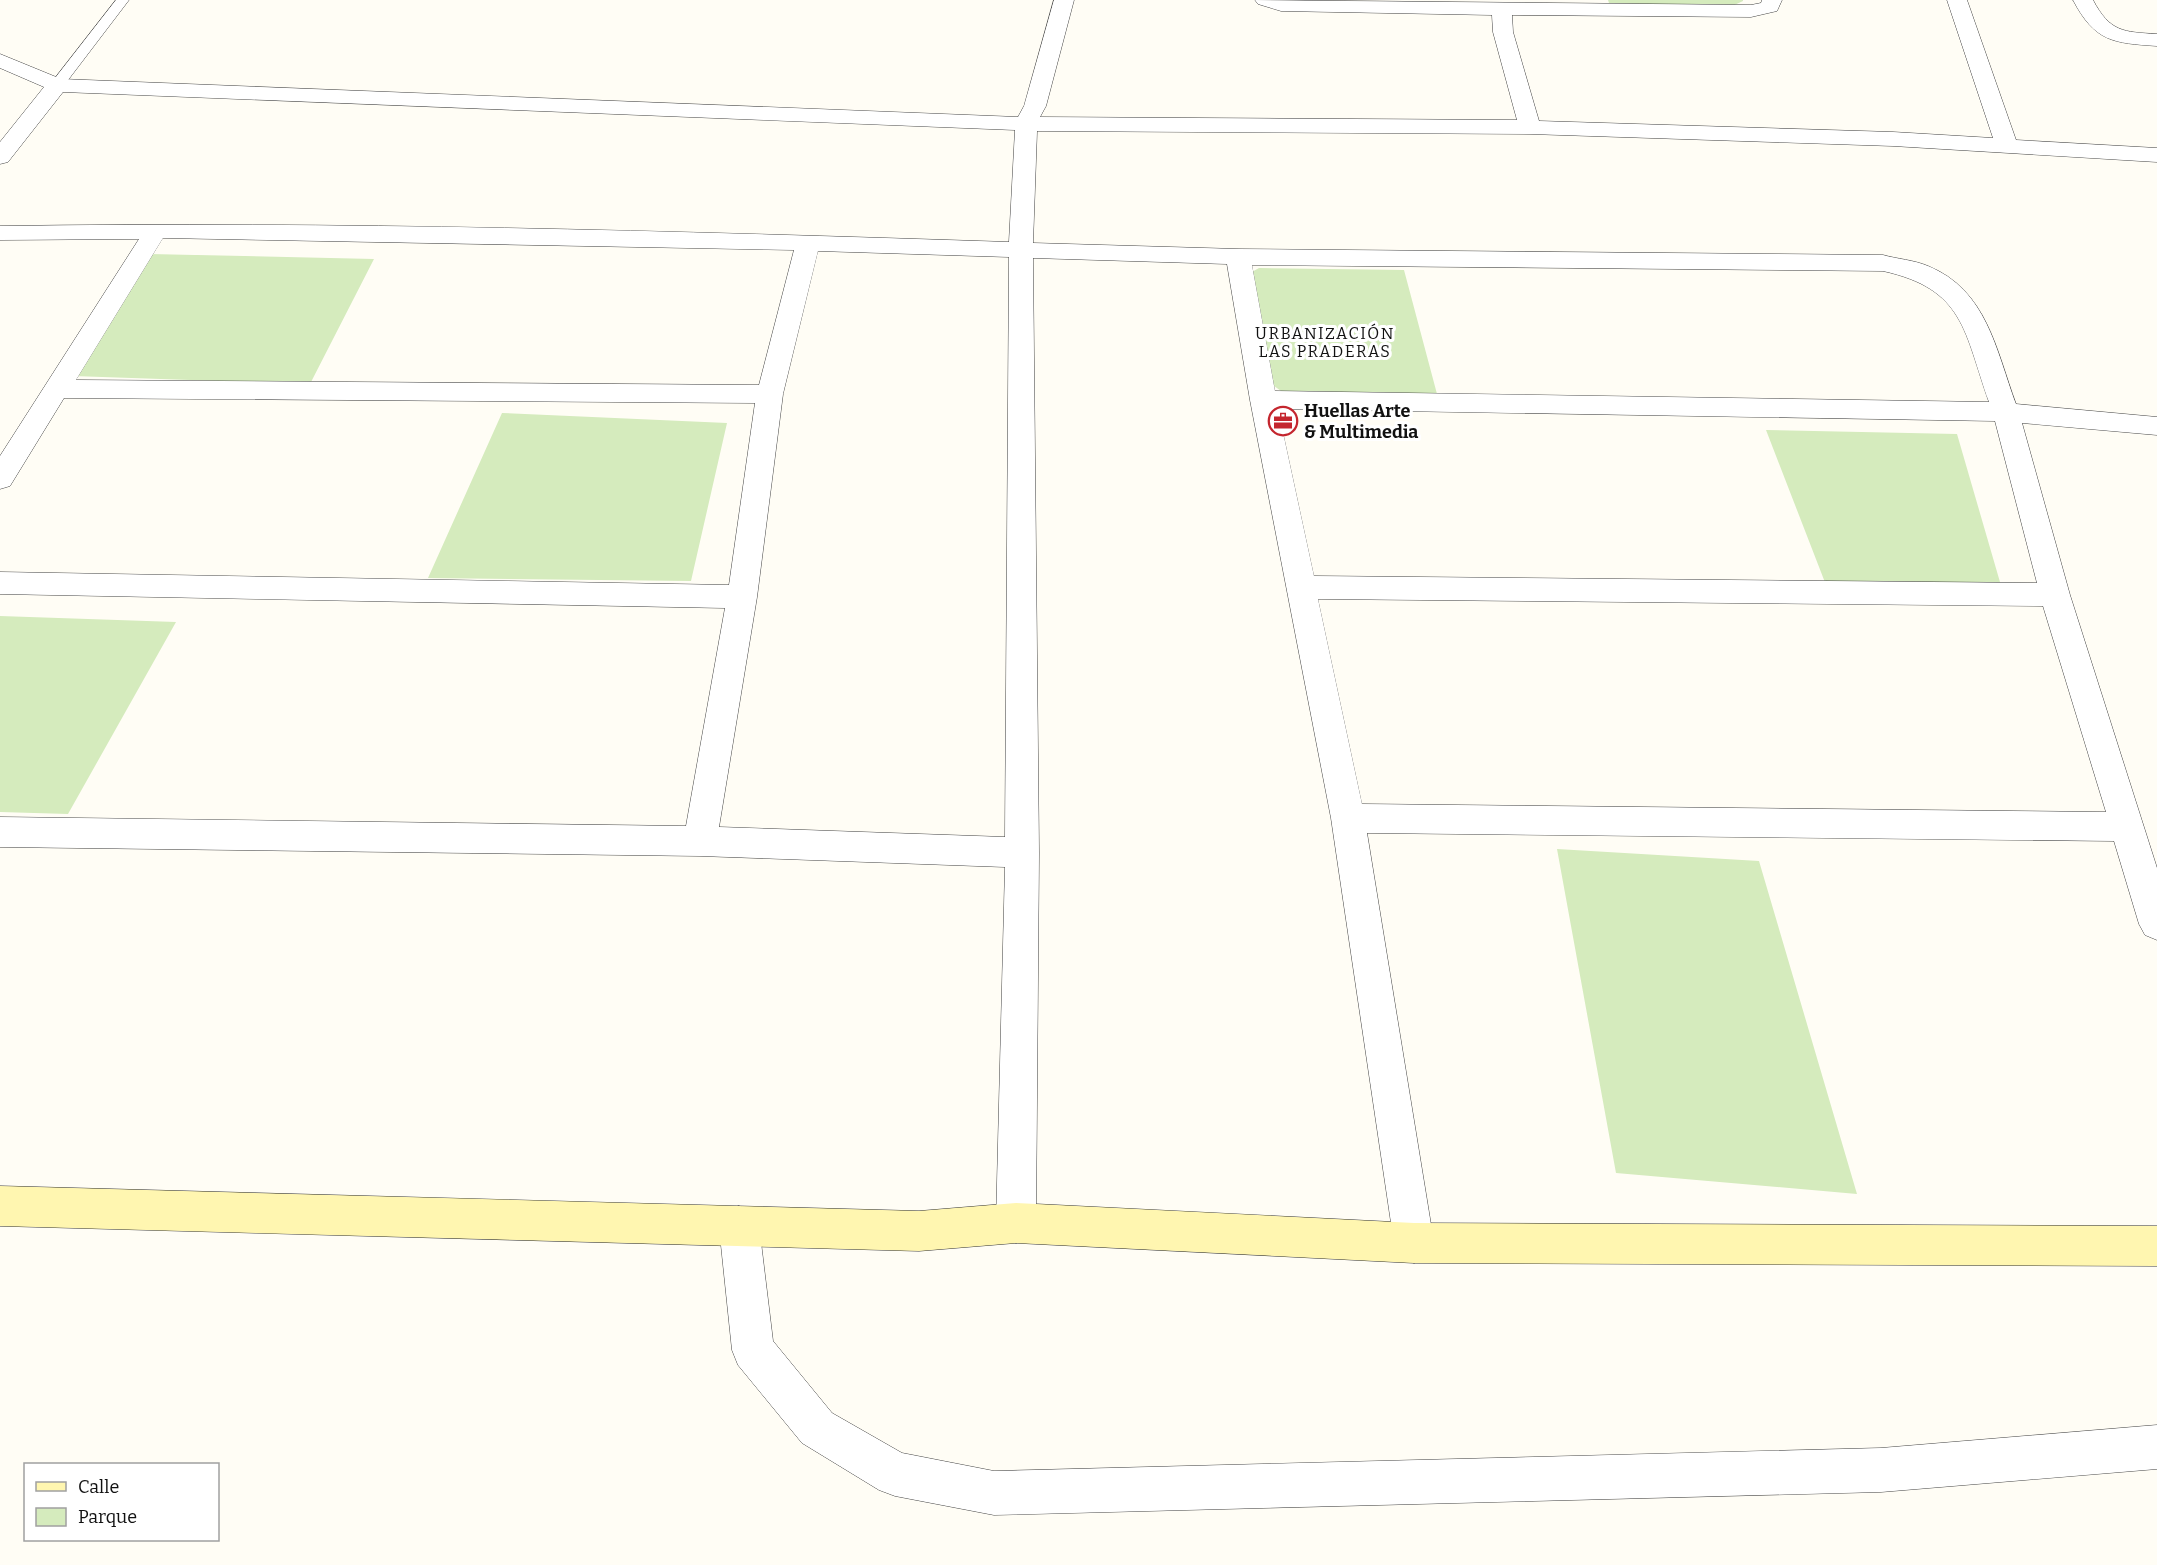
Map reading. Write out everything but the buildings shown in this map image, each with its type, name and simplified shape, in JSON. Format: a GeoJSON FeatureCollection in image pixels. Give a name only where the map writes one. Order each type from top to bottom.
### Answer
{"type":"FeatureCollection","features":[{"type":"Feature","properties":{"kind":"main road"},"geometry":{"type":"LineString","coordinates":[[0,1206],[919,1231],[1016,1223],[1414,1243],[2157,1246]]}},
{"type":"Feature","properties":{"kind":"street"},"geometry":{"type":"LineString","coordinates":[[1016,1223],[1022,853],[1021,249],[1026,124],[1035,106],[1049,47],[1064,0]]}},
{"type":"Feature","properties":{"kind":"street"},"geometry":{"type":"LineString","coordinates":[[1265,0],[1287,5],[1751,11],[1770,7],[1772,0]]}},
{"type":"Feature","properties":{"kind":"street"},"geometry":{"type":"LineString","coordinates":[[1957,0],[2006,144]]}},
{"type":"Feature","properties":{"kind":"street"},"geometry":{"type":"LineString","coordinates":[[2083,0],[2094,24],[2109,34],[2157,40]]}},
{"type":"Feature","properties":{"kind":"street"},"geometry":{"type":"LineString","coordinates":[[1502,9],[1503,32],[1530,128]]}},
{"type":"Feature","properties":{"kind":"street"},"geometry":{"type":"LineString","coordinates":[[0,60],[57,85],[1026,124],[1530,128],[2006,144],[2157,154]]}},
{"type":"Feature","properties":{"kind":"street"},"geometry":{"type":"LineString","coordinates":[[0,157],[57,85]]}},
{"type":"Feature","properties":{"kind":"street"},"geometry":{"type":"LineString","coordinates":[[0,479],[156,231]]}},
{"type":"Feature","properties":{"kind":"street"},"geometry":{"type":"LineString","coordinates":[[0,233],[156,231],[808,243],[1238,257],[1883,263],[1919,271],[1947,287],[1969,310],[2006,412],[2055,596],[2157,924]]}},
{"type":"Feature","properties":{"kind":"street"},"geometry":{"type":"LineString","coordinates":[[700,841],[742,597],[770,394],[808,243]]}},
{"type":"Feature","properties":{"kind":"street"},"geometry":{"type":"LineString","coordinates":[[1238,257],[1263,400],[1348,818],[1414,1243]]}},
{"type":"Feature","properties":{"kind":"street"},"geometry":{"type":"LineString","coordinates":[[55,389],[770,394]]}},
{"type":"Feature","properties":{"kind":"street"},"geometry":{"type":"LineString","coordinates":[[1263,400],[2006,412],[2157,426]]}},
{"type":"Feature","properties":{"kind":"street"},"geometry":{"type":"LineString","coordinates":[[0,583],[742,597]]}},
{"type":"Feature","properties":{"kind":"street"},"geometry":{"type":"LineString","coordinates":[[1302,587],[2055,596]]}},
{"type":"Feature","properties":{"kind":"street"},"geometry":{"type":"LineString","coordinates":[[1348,818],[2126,827]]}},
{"type":"Feature","properties":{"kind":"street"},"geometry":{"type":"LineString","coordinates":[[0,832],[700,841],[1022,853]]}},
{"type":"Feature","properties":{"kind":"street"},"geometry":{"type":"LineString","coordinates":[[739,1226],[753,1350],[817,1428],[895,1474],[994,1493],[1881,1470],[2157,1447]]}},
{"type":"Feature","properties":{"kind":"lane"},"geometry":{"type":"LineString","coordinates":[[57,85],[123,0]]}},
{"type":"Feature","properties":{"kind":"green space"},"geometry":{"type":"Polygon","coordinates":[[[1608,0],[1743,1],[1728,8],[1609,3],[1608,0]]]}},
{"type":"Feature","properties":{"kind":"green space"},"geometry":{"type":"Polygon","coordinates":[[[150,254],[374,259],[310,384],[73,376],[150,254]]]}},
{"type":"Feature","properties":{"kind":"green space"},"geometry":{"type":"Polygon","coordinates":[[[1259,268],[1404,270],[1437,394],[1281,391],[1270,383],[1250,273],[1259,268]]]}},
{"type":"Feature","properties":{"kind":"green space"},"geometry":{"type":"Polygon","coordinates":[[[502,413],[727,423],[691,581],[428,578],[502,413]]]}},
{"type":"Feature","properties":{"kind":"green space"},"geometry":{"type":"Polygon","coordinates":[[[1766,430],[1957,434],[2002,589],[1826,585],[1766,430]]]}},
{"type":"Feature","properties":{"kind":"green space"},"geometry":{"type":"Polygon","coordinates":[[[0,616],[176,622],[68,814],[0,812],[0,616]]]}},
{"type":"Feature","properties":{"kind":"green space"},"geometry":{"type":"Polygon","coordinates":[[[1557,849],[1759,861],[1857,1194],[1616,1173],[1557,849]]]}},
{"type":"Feature","properties":{"kind":"place","name":"Huellas Arte & Multimedia"},"geometry":{"type":"Point","coordinates":[1283,421]}},
{"type":"Feature","properties":{"kind":"district","name":"URBANIZACIÓN LAS PRADERAS"},"geometry":{"type":"Point","coordinates":[1325,342]}}]}
